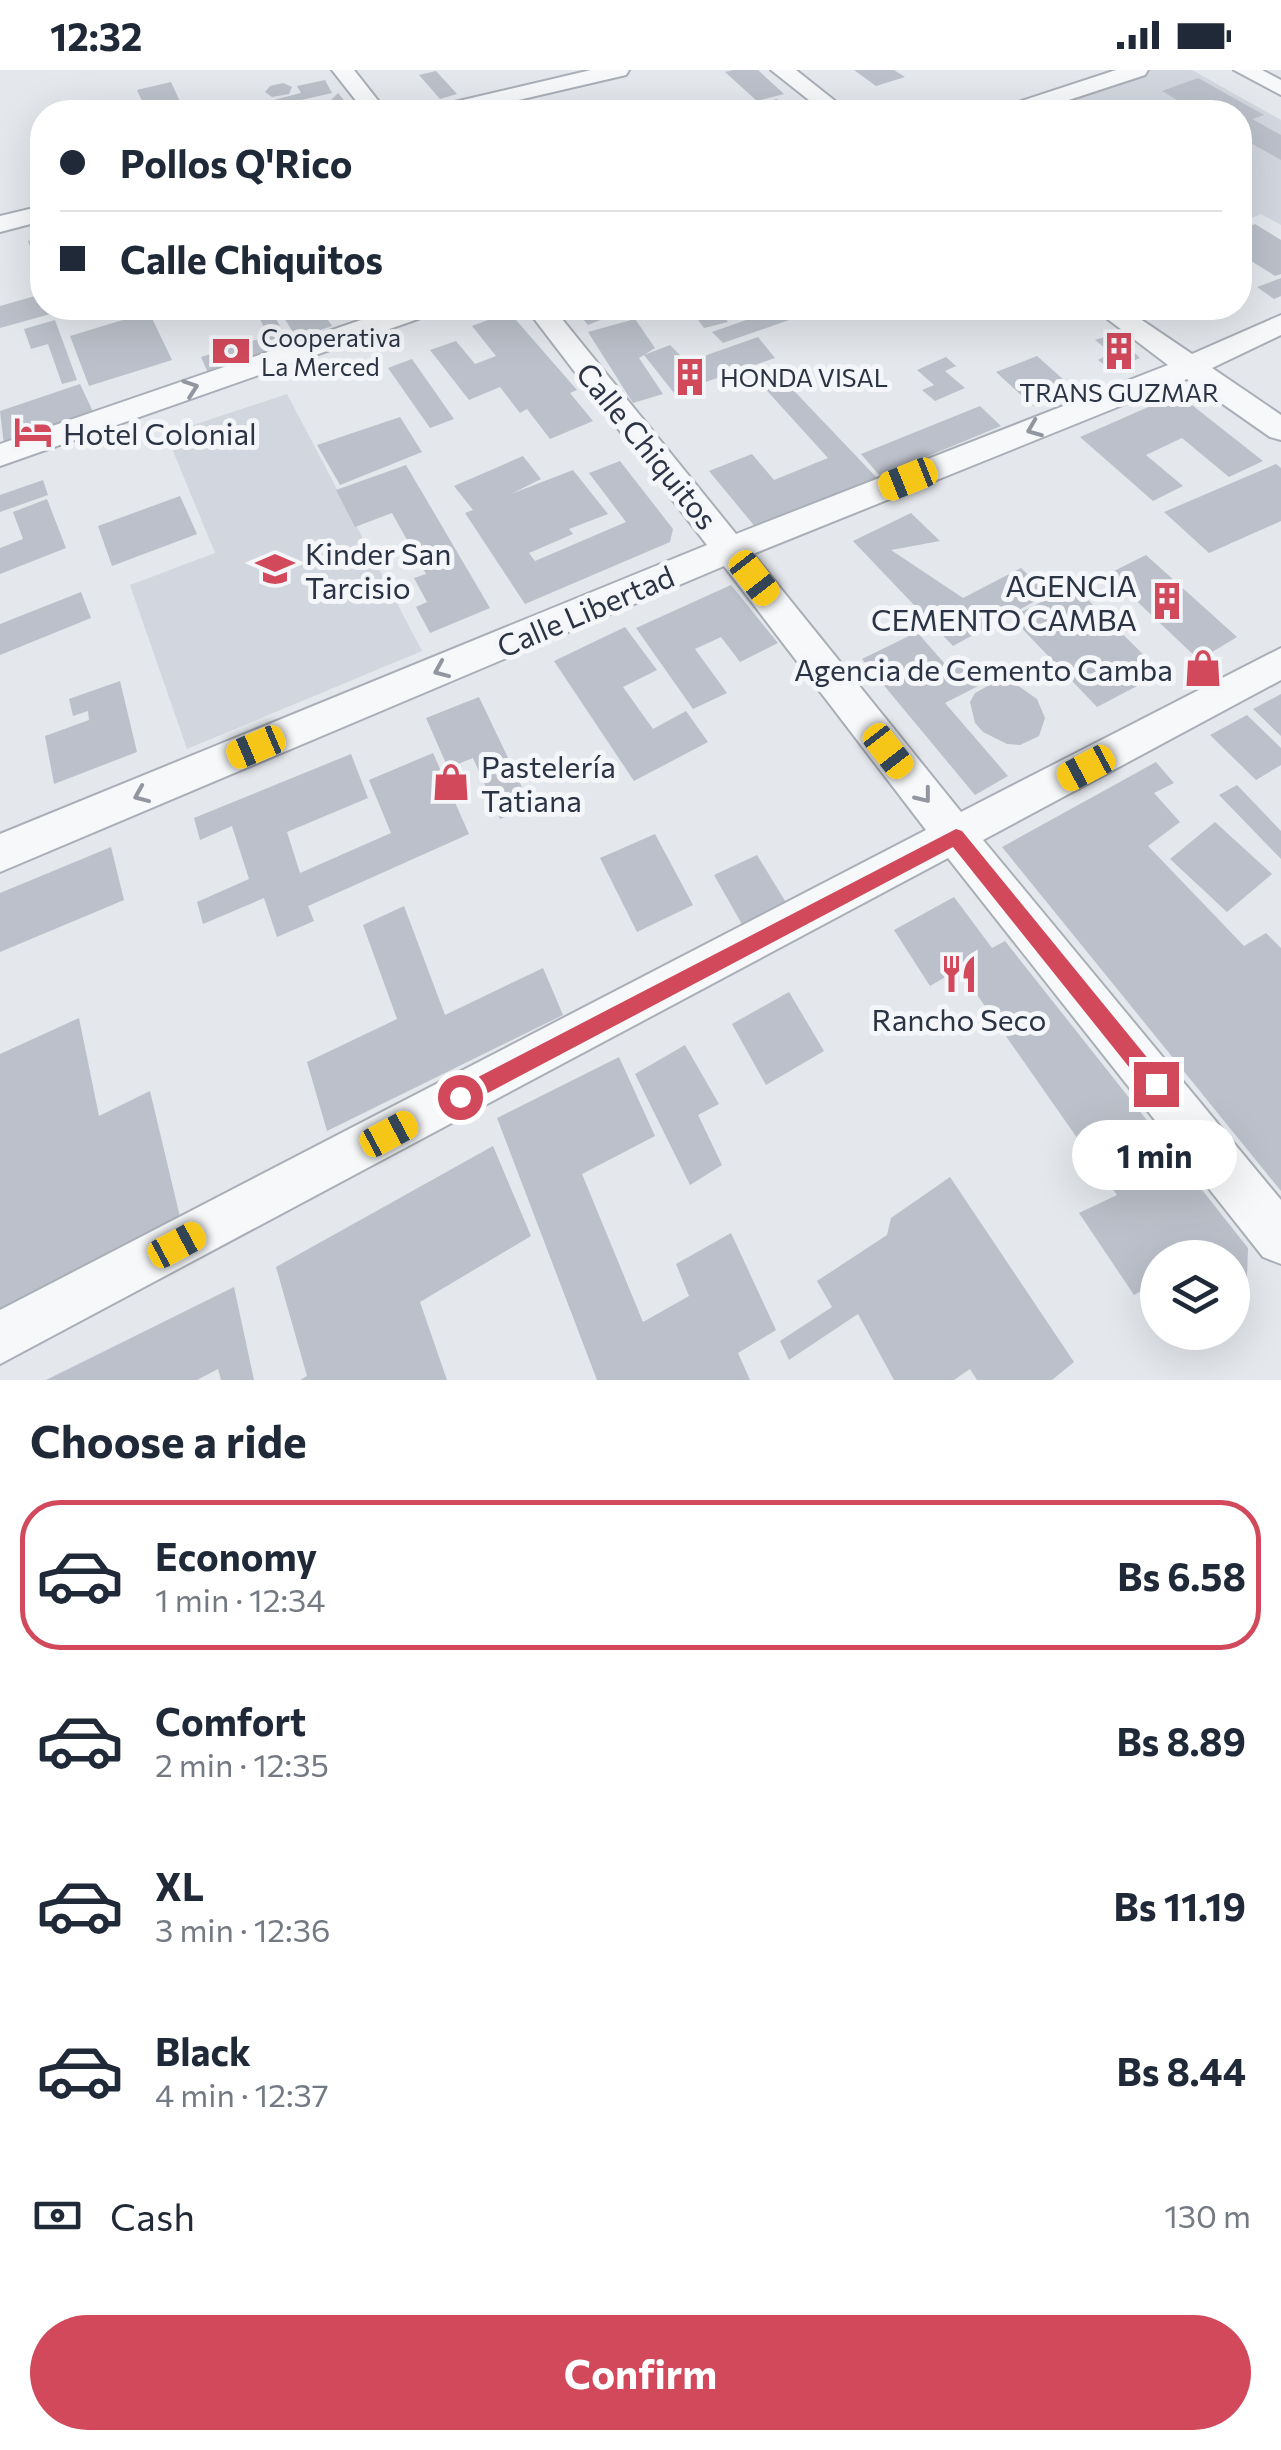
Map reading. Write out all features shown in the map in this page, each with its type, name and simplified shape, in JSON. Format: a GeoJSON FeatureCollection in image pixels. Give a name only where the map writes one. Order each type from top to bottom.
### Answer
{"type":"FeatureCollection","features":[{"type":"Feature","properties":{"kind":"street"},"geometry":{"type":"LineString","coordinates":[[342,70],[366,100]]}},
{"type":"Feature","properties":{"kind":"street"},"geometry":{"type":"LineString","coordinates":[[492,100],[618,70]]}},
{"type":"Feature","properties":{"kind":"street"},"geometry":{"type":"LineString","coordinates":[[782,70],[822,100]]}},
{"type":"Feature","properties":{"kind":"street"},"geometry":{"type":"LineString","coordinates":[[1047,100],[1137,70]]}},
{"type":"Feature","properties":{"kind":"street"},"geometry":{"type":"LineString","coordinates":[[1245,70],[1281,88]]}},
{"type":"Feature","properties":{"kind":"street"},"geometry":{"type":"LineString","coordinates":[[0,224],[30,216]]}},
{"type":"Feature","properties":{"kind":"street"},"geometry":{"type":"LineString","coordinates":[[0,456],[388,320]]}},
{"type":"Feature","properties":{"kind":"street","name":"Calle Chiquitos"},"geometry":{"type":"LineString","coordinates":[[549,320],[956,837],[1281,1240]]}},
{"type":"Feature","properties":{"kind":"street"},"geometry":{"type":"LineString","coordinates":[[1123,320],[1281,430]]}},
{"type":"Feature","properties":{"kind":"street","name":"Calle Libertad"},"geometry":{"type":"LineString","coordinates":[[0,853],[732,550],[1189,367],[1281,324]]}},
{"type":"Feature","properties":{"kind":"street"},"geometry":{"type":"LineString","coordinates":[[1189,367],[1281,449]]}},
{"type":"Feature","properties":{"kind":"street"},"geometry":{"type":"LineString","coordinates":[[0,1338],[1281,664]]}},
{"type":"Feature","properties":{"kind":"shaded area"},"geometry":{"type":"Polygon","coordinates":[[[1137,70],[1192,70],[1245,100],[1047,100],[1137,70]]]}},
{"type":"Feature","properties":{"kind":"shaded area"},"geometry":{"type":"Polygon","coordinates":[[[1252,104],[1281,120],[1281,225],[1261,214],[1252,218],[1252,104]]]}},
{"type":"Feature","properties":{"kind":"shaded area","name":"Kinder San Tarcisio"},"geometry":{"type":"Polygon","coordinates":[[[287,394],[422,651],[187,749],[130,585],[215,553],[166,434],[287,394]]]}},
{"type":"Feature","properties":{"kind":"building"},"geometry":{"type":"Polygon","coordinates":[[[758,70],[784,94],[756,100],[725,72],[758,70]]]}},
{"type":"Feature","properties":{"kind":"building"},"geometry":{"type":"Polygon","coordinates":[[[854,70],[894,70],[905,77],[876,86],[854,70]]]}},
{"type":"Feature","properties":{"kind":"building"},"geometry":{"type":"Polygon","coordinates":[[[436,71],[457,94],[440,99],[419,75],[436,71]]]}},
{"type":"Feature","properties":{"kind":"building"},"geometry":{"type":"Polygon","coordinates":[[[1198,78],[1237,100],[1177,100],[1162,91],[1198,78]]]}},
{"type":"Feature","properties":{"kind":"building"},"geometry":{"type":"Polygon","coordinates":[[[325,80],[332,93],[301,100],[274,100],[301,93],[297,86],[325,80]]]}},
{"type":"Feature","properties":{"kind":"building"},"geometry":{"type":"Polygon","coordinates":[[[171,82],[179,100],[142,100],[137,90],[171,82]]]}},
{"type":"Feature","properties":{"kind":"building"},"geometry":{"type":"Polygon","coordinates":[[[283,83],[292,87],[289,94],[272,97],[265,92],[270,86],[283,83]]]}},
{"type":"Feature","properties":{"kind":"building"},"geometry":{"type":"Polygon","coordinates":[[[1252,108],[1264,115],[1252,119],[1252,108]]]}},
{"type":"Feature","properties":{"kind":"building"},"geometry":{"type":"Polygon","coordinates":[[[1252,119],[1281,135],[1281,160],[1252,144],[1252,119]]]}},
{"type":"Feature","properties":{"kind":"building"},"geometry":{"type":"Polygon","coordinates":[[[1252,225],[1281,240],[1281,274],[1275,276],[1252,262],[1252,225]]]}},
{"type":"Feature","properties":{"kind":"building"},"geometry":{"type":"Polygon","coordinates":[[[1281,278],[1281,296],[1274,299],[1257,287],[1281,278]]]}},
{"type":"Feature","properties":{"kind":"building"},"geometry":{"type":"Polygon","coordinates":[[[30,297],[30,320],[0,328],[0,306],[30,297]]]}},
{"type":"Feature","properties":{"kind":"building"},"geometry":{"type":"Polygon","coordinates":[[[55,320],[77,380],[62,384],[48,344],[31,349],[24,329],[55,320]]]}},
{"type":"Feature","properties":{"kind":"building"},"geometry":{"type":"Polygon","coordinates":[[[123,320],[153,320],[172,360],[89,386],[70,336],[123,320]]]}},
{"type":"Feature","properties":{"kind":"building"},"geometry":{"type":"Polygon","coordinates":[[[260,320],[277,320],[292,349],[209,375],[201,357],[268,336],[260,320]]]}},
{"type":"Feature","properties":{"kind":"building"},"geometry":{"type":"Polygon","coordinates":[[[285,320],[328,320],[332,326],[297,338],[285,320]]]}},
{"type":"Feature","properties":{"kind":"building"},"geometry":{"type":"Polygon","coordinates":[[[488,320],[516,320],[577,390],[570,393],[593,421],[550,439],[527,409],[520,413],[500,387],[469,400],[430,350],[456,341],[475,364],[496,356],[472,326],[488,320]]]}},
{"type":"Feature","properties":{"kind":"building"},"geometry":{"type":"Polygon","coordinates":[[[636,320],[655,348],[639,358],[663,394],[633,403],[588,332],[636,320]]]}},
{"type":"Feature","properties":{"kind":"building"},"geometry":{"type":"Polygon","coordinates":[[[698,320],[728,322],[704,328],[698,320]]]}},
{"type":"Feature","properties":{"kind":"building"},"geometry":{"type":"Polygon","coordinates":[[[746,320],[789,320],[723,343],[712,332],[746,320]]]}},
{"type":"Feature","properties":{"kind":"building","name":"TRANS GUZMAR"},"geometry":{"type":"Polygon","coordinates":[[[1111,335],[1140,358],[1111,370],[1098,360],[1111,353],[1095,340],[1111,335]]]}},
{"type":"Feature","properties":{"kind":"building","name":"HONDA VISAL"},"geometry":{"type":"Polygon","coordinates":[[[758,337],[775,358],[674,393],[644,355],[670,345],[687,362],[758,337]]]}},
{"type":"Feature","properties":{"kind":"building"},"geometry":{"type":"Polygon","coordinates":[[[1037,356],[1074,389],[1033,406],[996,372],[1037,356]]]}},
{"type":"Feature","properties":{"kind":"building"},"geometry":{"type":"Polygon","coordinates":[[[946,357],[956,366],[945,371],[965,388],[935,401],[922,390],[934,385],[917,370],[946,357]]]}},
{"type":"Feature","properties":{"kind":"building"},"geometry":{"type":"Polygon","coordinates":[[[412,359],[454,419],[430,428],[388,368],[412,359]]]}},
{"type":"Feature","properties":{"kind":"building"},"geometry":{"type":"Polygon","coordinates":[[[779,375],[877,478],[757,529],[709,471],[752,454],[774,480],[828,458],[759,382],[779,375]]]}},
{"type":"Feature","properties":{"kind":"building"},"geometry":{"type":"Polygon","coordinates":[[[80,384],[94,414],[4,445],[0,411],[80,384]]]}},
{"type":"Feature","properties":{"kind":"building"},"geometry":{"type":"Polygon","coordinates":[[[1178,394],[1263,461],[1229,477],[1182,438],[1146,455],[1183,486],[1153,501],[1080,437],[1178,394]]]}},
{"type":"Feature","properties":{"kind":"building"},"geometry":{"type":"Polygon","coordinates":[[[980,406],[1001,426],[880,476],[861,454],[980,406]]]}},
{"type":"Feature","properties":{"kind":"building"},"geometry":{"type":"Polygon","coordinates":[[[400,417],[422,452],[340,485],[317,445],[400,417]]]}},
{"type":"Feature","properties":{"kind":"building"},"geometry":{"type":"Polygon","coordinates":[[[523,456],[541,479],[511,494],[573,470],[608,514],[569,529],[573,534],[529,553],[535,561],[626,522],[589,473],[620,461],[673,529],[670,542],[525,604],[465,513],[473,510],[454,486],[523,456]]]}},
{"type":"Feature","properties":{"kind":"building"},"geometry":{"type":"Polygon","coordinates":[[[1276,464],[1281,468],[1281,521],[1209,553],[1164,512],[1276,464]]]}},
{"type":"Feature","properties":{"kind":"building"},"geometry":{"type":"Polygon","coordinates":[[[406,465],[490,608],[430,633],[416,607],[427,602],[414,578],[426,574],[392,513],[355,527],[336,490],[406,465]]]}},
{"type":"Feature","properties":{"kind":"building"},"geometry":{"type":"Polygon","coordinates":[[[43,480],[48,495],[0,512],[0,495],[43,480]]]}},
{"type":"Feature","properties":{"kind":"building"},"geometry":{"type":"Polygon","coordinates":[[[180,496],[197,534],[112,566],[98,526],[180,496]]]}},
{"type":"Feature","properties":{"kind":"building"},"geometry":{"type":"Polygon","coordinates":[[[47,499],[66,548],[0,574],[0,548],[23,539],[13,512],[47,499]]]}},
{"type":"Feature","properties":{"kind":"building"},"geometry":{"type":"Polygon","coordinates":[[[911,513],[940,541],[891,550],[963,598],[1021,568],[1048,594],[953,646],[853,541],[911,513]]]}},
{"type":"Feature","properties":{"kind":"building","name":"AGENCIA CEMENTO CAMBA"},"geometry":{"type":"Polygon","coordinates":[[[1146,555],[1237,637],[1199,660],[1108,574],[1146,555]]]}},
{"type":"Feature","properties":{"kind":"building"},"geometry":{"type":"Polygon","coordinates":[[[731,585],[778,643],[740,662],[721,637],[695,649],[727,693],[693,709],[636,628],[731,585]]]}},
{"type":"Feature","properties":{"kind":"building"},"geometry":{"type":"Polygon","coordinates":[[[1074,586],[1162,673],[1097,707],[1011,617],[1074,586]]]}},
{"type":"Feature","properties":{"kind":"building"},"geometry":{"type":"Polygon","coordinates":[[[81,592],[91,618],[0,655],[0,624],[81,592]]]}},
{"type":"Feature","properties":{"kind":"building"},"geometry":{"type":"Polygon","coordinates":[[[625,627],[657,670],[623,687],[653,729],[686,711],[708,742],[634,781],[554,661],[625,627]]]}},
{"type":"Feature","properties":{"kind":"building"},"geometry":{"type":"Polygon","coordinates":[[[917,632],[945,664],[962,655],[986,682],[945,703],[1008,776],[975,795],[862,659],[917,632]]]}},
{"type":"Feature","properties":{"kind":"building"},"geometry":{"type":"Polygon","coordinates":[[[120,681],[137,752],[54,784],[45,736],[89,720],[88,711],[73,716],[69,699],[120,681]]]}},
{"type":"Feature","properties":{"kind":"building"},"geometry":{"type":"Polygon","coordinates":[[[993,683],[1017,685],[1037,699],[1045,718],[1039,736],[1020,745],[1007,744],[983,732],[975,723],[970,702],[975,693],[993,683]]]}},
{"type":"Feature","properties":{"kind":"building"},"geometry":{"type":"Polygon","coordinates":[[[1281,694],[1281,736],[1253,709],[1281,694]]]}},
{"type":"Feature","properties":{"kind":"building"},"geometry":{"type":"Polygon","coordinates":[[[479,697],[531,806],[500,819],[473,758],[448,768],[426,718],[479,697]]]}},
{"type":"Feature","properties":{"kind":"building"},"geometry":{"type":"Polygon","coordinates":[[[1247,715],[1281,748],[1281,765],[1256,780],[1210,735],[1247,715]]]}},
{"type":"Feature","properties":{"kind":"building"},"geometry":{"type":"Polygon","coordinates":[[[433,753],[469,834],[308,906],[314,921],[277,937],[264,898],[203,924],[197,902],[249,879],[232,826],[200,840],[194,818],[351,754],[368,798],[287,832],[300,873],[391,833],[369,780],[433,753]]]}},
{"type":"Feature","properties":{"kind":"building"},"geometry":{"type":"Polygon","coordinates":[[[1156,762],[1174,783],[1154,793],[1180,822],[1148,846],[1244,946],[1266,933],[1281,948],[1281,1191],[1002,847],[1156,762]]]}},
{"type":"Feature","properties":{"kind":"building"},"geometry":{"type":"Polygon","coordinates":[[[1237,785],[1281,831],[1281,859],[1219,795],[1237,785]]]}},
{"type":"Feature","properties":{"kind":"building"},"geometry":{"type":"Polygon","coordinates":[[[1215,822],[1272,874],[1227,912],[1170,859],[1215,822]]]}},
{"type":"Feature","properties":{"kind":"building"},"geometry":{"type":"Polygon","coordinates":[[[655,834],[693,905],[637,932],[600,858],[655,834]]]}},
{"type":"Feature","properties":{"kind":"building"},"geometry":{"type":"Polygon","coordinates":[[[111,847],[124,900],[0,952],[0,893],[111,847]]]}},
{"type":"Feature","properties":{"kind":"building"},"geometry":{"type":"Polygon","coordinates":[[[757,855],[787,904],[743,926],[714,875],[757,855]]]}},
{"type":"Feature","properties":{"kind":"building"},"geometry":{"type":"Polygon","coordinates":[[[954,897],[992,948],[1005,941],[1242,1240],[1140,1240],[1140,1292],[1134,1295],[1079,1213],[1117,1195],[959,969],[930,986],[894,930],[954,897]]]}},
{"type":"Feature","properties":{"kind":"building"},"geometry":{"type":"Polygon","coordinates":[[[404,906],[445,1015],[543,968],[563,1015],[327,1131],[307,1062],[397,1019],[363,925],[404,906]]]}},
{"type":"Feature","properties":{"kind":"building"},"geometry":{"type":"Polygon","coordinates":[[[789,992],[824,1051],[766,1085],[732,1024],[789,992]]]}},
{"type":"Feature","properties":{"kind":"building"},"geometry":{"type":"Polygon","coordinates":[[[79,1018],[99,1116],[150,1091],[180,1217],[0,1309],[0,1054],[79,1018]]]}},
{"type":"Feature","properties":{"kind":"building"},"geometry":{"type":"Polygon","coordinates":[[[685,1045],[719,1104],[698,1115],[722,1165],[690,1185],[635,1074],[685,1045]]]}},
{"type":"Feature","properties":{"kind":"building"},"geometry":{"type":"Polygon","coordinates":[[[619,1057],[655,1136],[582,1174],[643,1322],[689,1296],[676,1264],[731,1233],[776,1330],[738,1353],[750,1380],[597,1380],[497,1118],[619,1057]]]}},
{"type":"Feature","properties":{"kind":"building"},"geometry":{"type":"Polygon","coordinates":[[[493,1146],[531,1236],[420,1302],[447,1380],[300,1380],[307,1376],[276,1267],[493,1146]]]}},
{"type":"Feature","properties":{"kind":"building"},"geometry":{"type":"Polygon","coordinates":[[[950,1177],[1074,1362],[1052,1380],[977,1380],[970,1369],[954,1380],[894,1380],[858,1314],[789,1360],[780,1341],[832,1307],[817,1281],[887,1235],[891,1218],[950,1177]]]}},
{"type":"Feature","properties":{"kind":"building"},"geometry":{"type":"Polygon","coordinates":[[[234,1287],[254,1380],[221,1380],[218,1369],[197,1380],[46,1380],[234,1287]]]}},
{"type":"Feature","properties":{"kind":"place","name":"Cooperativa La Merced"},"geometry":{"type":"Point","coordinates":[231,351]}},
{"type":"Feature","properties":{"kind":"place","name":"TRANS GUZMAR"},"geometry":{"type":"Point","coordinates":[1119,351]}},
{"type":"Feature","properties":{"kind":"place","name":"HONDA VISAL"},"geometry":{"type":"Point","coordinates":[690,377]}},
{"type":"Feature","properties":{"kind":"place","name":"Hotel Colonial"},"geometry":{"type":"Point","coordinates":[33,432]}},
{"type":"Feature","properties":{"kind":"place","name":"Kinder San Tarcisio"},"geometry":{"type":"Point","coordinates":[275,569]}},
{"type":"Feature","properties":{"kind":"place","name":"AGENCIA CEMENTO CAMBA"},"geometry":{"type":"Point","coordinates":[1167,601]}},
{"type":"Feature","properties":{"kind":"place","name":"Agencia de Cemento Camba"},"geometry":{"type":"Point","coordinates":[1203,668]}},
{"type":"Feature","properties":{"kind":"place","name":"Pastelería Tatiana"},"geometry":{"type":"Point","coordinates":[451,782]}},
{"type":"Feature","properties":{"kind":"place","name":"Rancho Seco"},"geometry":{"type":"Point","coordinates":[959,974]}},
{"type":"Feature","properties":{"kind":"route"},"geometry":{"type":"LineString","coordinates":[[460,1097],[956,837],[1156,1084]]}}]}
